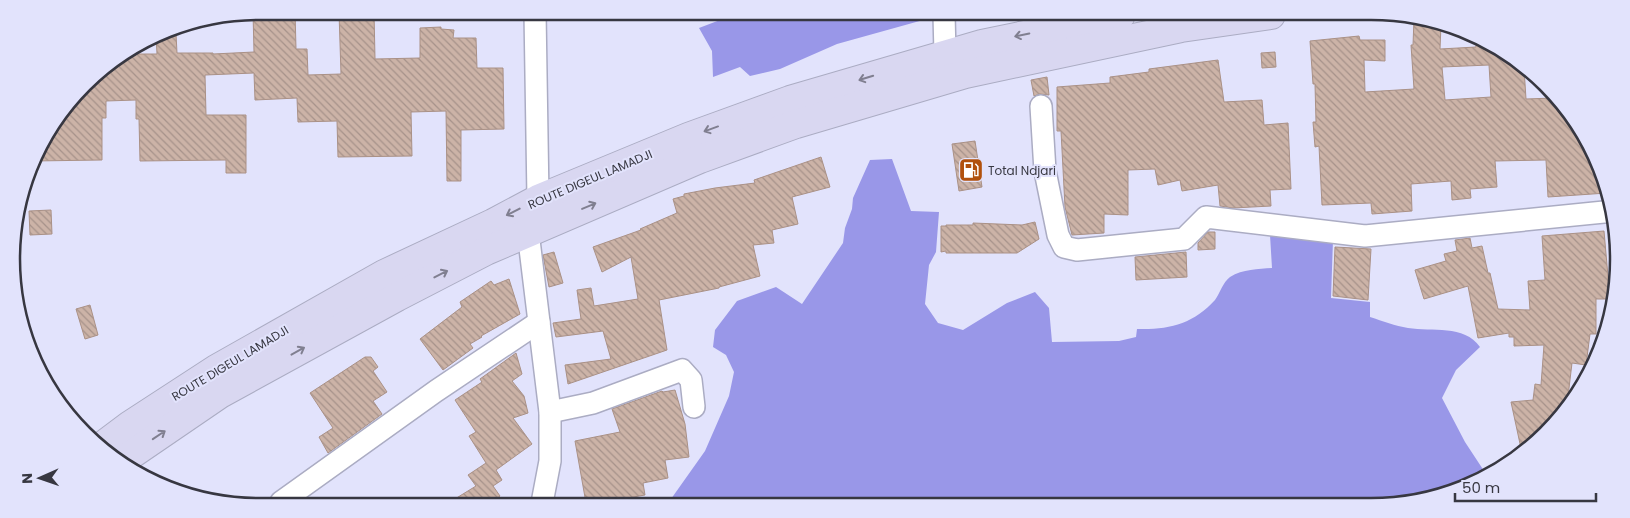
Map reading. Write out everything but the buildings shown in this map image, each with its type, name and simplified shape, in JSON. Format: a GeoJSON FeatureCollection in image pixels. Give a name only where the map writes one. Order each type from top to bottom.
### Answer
{"type":"FeatureCollection","features":[{"type":"Feature","properties":{"kind":"main road","name":"ROUTE DIGEUL LAMADJI"},"geometry":{"type":"LineString","coordinates":[[106,443],[130,425],[216,369],[384,274],[538,199],[688,137],[790,100],[982,44],[1097,20]]}},
{"type":"Feature","properties":{"kind":"main road"},"geometry":{"type":"LineString","coordinates":[[126,458],[220,394],[413,288],[528,232],[700,159],[796,124],[965,74],[1181,28],[1241,20]]}},
{"type":"Feature","properties":{"kind":"street"},"geometry":{"type":"LineString","coordinates":[[535,20],[538,199]]}},
{"type":"Feature","properties":{"kind":"street"},"geometry":{"type":"LineString","coordinates":[[944,20],[944,54]]}},
{"type":"Feature","properties":{"kind":"street"},"geometry":{"type":"LineString","coordinates":[[1041,106],[1044,171],[1058,235],[1064,247],[1077,250],[1184,239],[1206,217],[1365,236],[1605,212]]}},
{"type":"Feature","properties":{"kind":"street"},"geometry":{"type":"LineString","coordinates":[[528,232],[550,412],[550,461],[543,498]]}},
{"type":"Feature","properties":{"kind":"street"},"geometry":{"type":"LineString","coordinates":[[287,498],[436,392],[539,322]]}},
{"type":"Feature","properties":{"kind":"street"},"geometry":{"type":"LineString","coordinates":[[550,412],[593,403],[682,370],[691,380],[694,407]]}},
{"type":"Feature","properties":{"kind":"shaded area"},"geometry":{"type":"Polygon","coordinates":[[[720,20],[923,20],[837,44],[780,69],[750,76],[740,67],[713,77],[712,51],[699,28],[720,20]]]}},
{"type":"Feature","properties":{"kind":"shaded area"},"geometry":{"type":"Polygon","coordinates":[[[892,159],[911,211],[939,212],[936,252],[929,265],[925,304],[938,323],[963,330],[1007,303],[1035,292],[1049,308],[1052,342],[1119,341],[1136,337],[1137,329],[1170,327],[1198,315],[1215,300],[1225,282],[1235,274],[1272,268],[1270,235],[1284,231],[1301,240],[1333,240],[1331,298],[1370,302],[1370,317],[1408,328],[1457,332],[1473,340],[1480,347],[1456,370],[1442,398],[1465,442],[1483,470],[1462,480],[1433,490],[1402,496],[1371,498],[672,498],[705,451],[729,396],[734,372],[726,355],[713,347],[715,330],[737,301],[776,287],[802,304],[843,243],[853,198],[870,160],[892,159]]]}},
{"type":"Feature","properties":{"kind":"place","name":"Total Ndjari"},"geometry":{"type":"Point","coordinates":[971,170]}}]}
